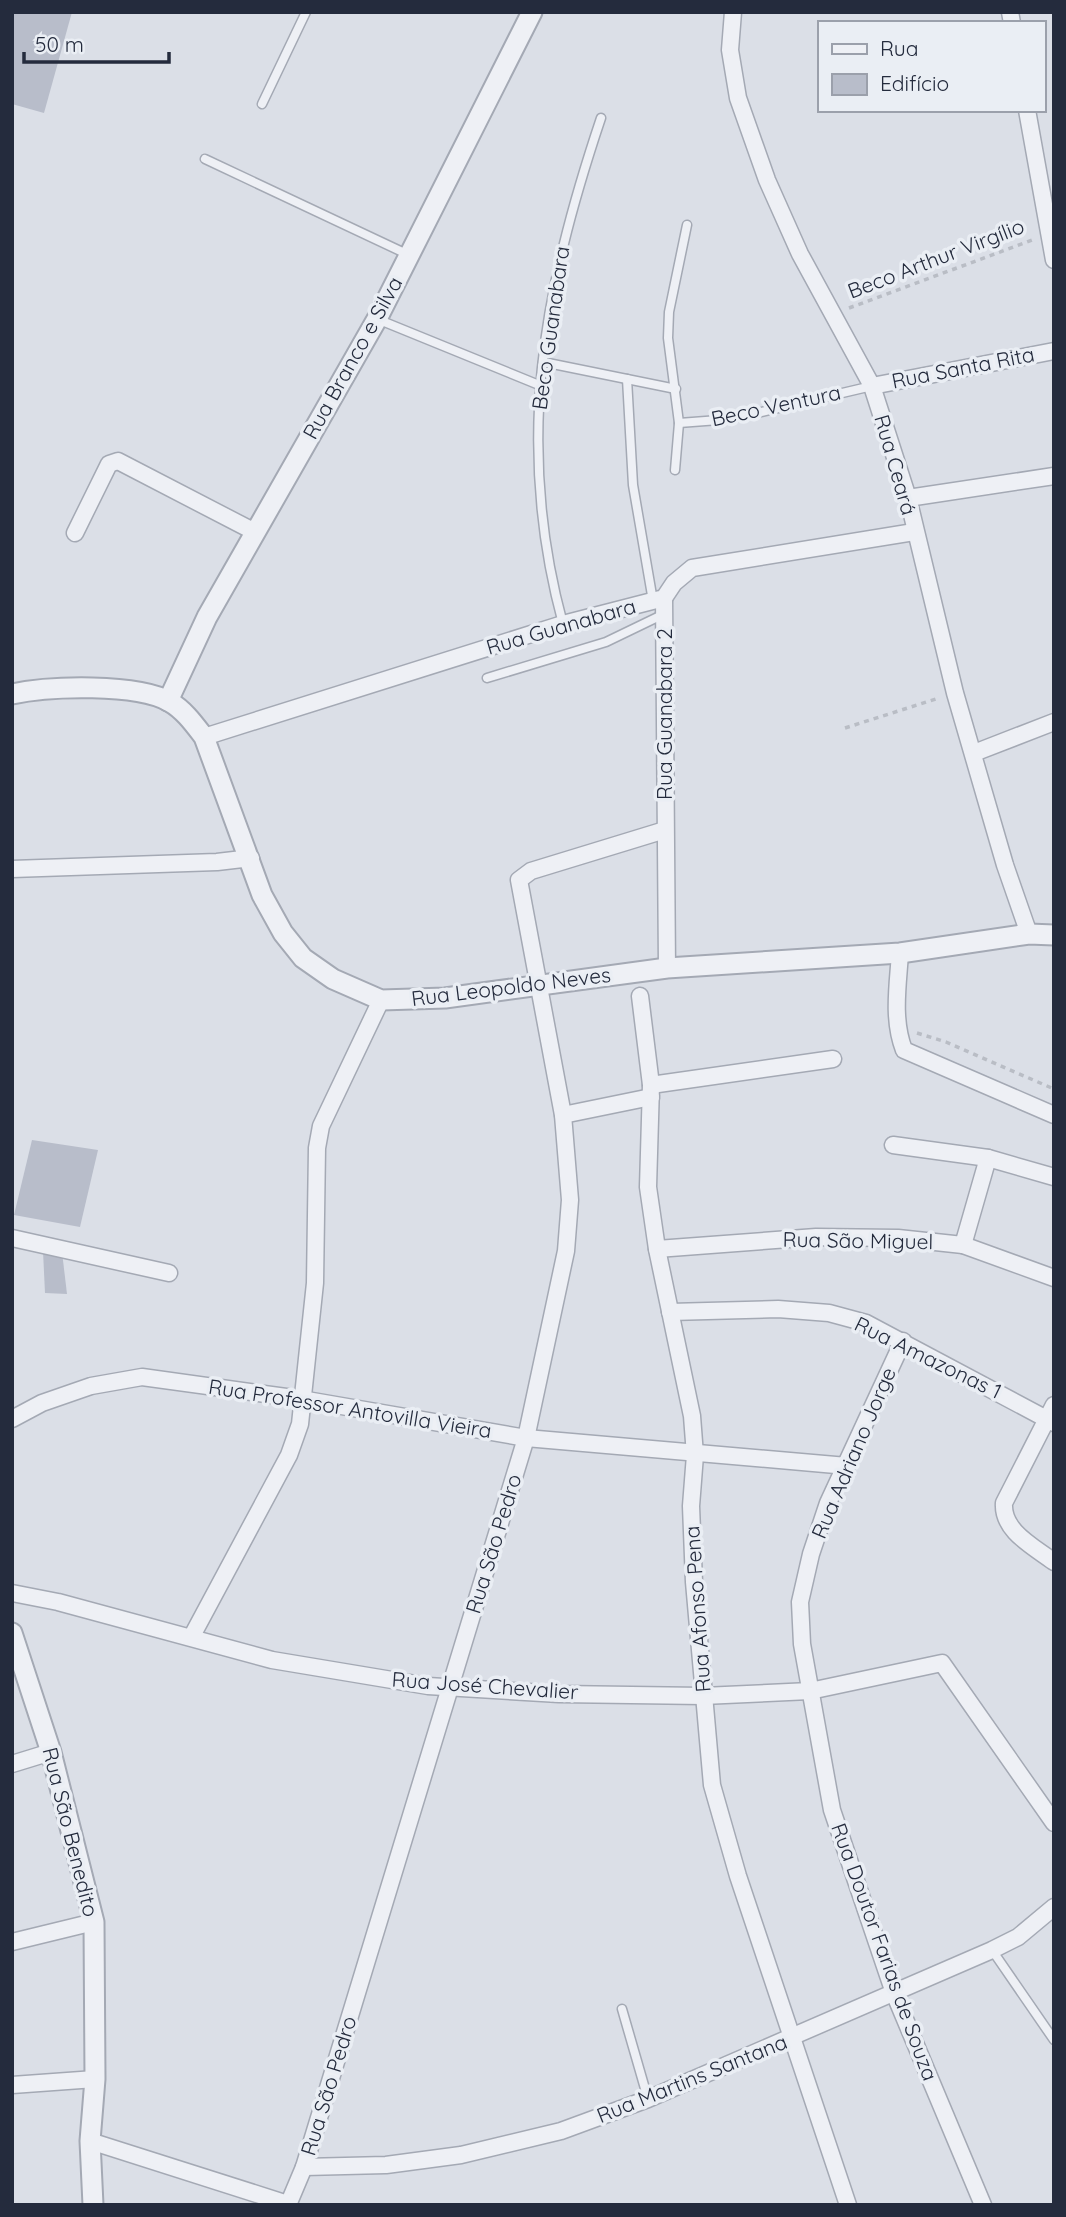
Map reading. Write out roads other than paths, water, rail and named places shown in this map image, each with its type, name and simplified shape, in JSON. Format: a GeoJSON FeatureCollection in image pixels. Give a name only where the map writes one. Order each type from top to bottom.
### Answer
{"type":"FeatureCollection","features":[{"type":"Feature","properties":{"kind":"street","name":"Rua Branco e Silva"},"geometry":{"type":"LineString","coordinates":[[168,701],[207,617],[377,319],[532,12]]}},
{"type":"Feature","properties":{"kind":"street","name":"Rua Ceará"},"geometry":{"type":"LineString","coordinates":[[733,12],[730,50],[738,99],[767,180],[800,254],[872,386],[908,498],[914,532],[955,693],[1028,934]]}},
{"type":"Feature","properties":{"kind":"street"},"geometry":{"type":"LineString","coordinates":[[1027,112],[1054,260]]}},
{"type":"Feature","properties":{"kind":"street","name":"Rua Santa Rita"},"geometry":{"type":"LineString","coordinates":[[872,386],[1054,351]]}},
{"type":"Feature","properties":{"kind":"street"},"geometry":{"type":"LineString","coordinates":[[75,533],[108,464],[118,461],[255,532]]}},
{"type":"Feature","properties":{"kind":"street"},"geometry":{"type":"LineString","coordinates":[[908,498],[1054,476]]}},
{"type":"Feature","properties":{"kind":"street","name":"Rua Guanabara"},"geometry":{"type":"LineString","coordinates":[[204,737],[563,624],[660,604],[674,583],[692,568],[914,532]]}},
{"type":"Feature","properties":{"kind":"street","name":"Rua Guanabara 2"},"geometry":{"type":"LineString","coordinates":[[660,604],[667,968]]}},
{"type":"Feature","properties":{"kind":"street"},"geometry":{"type":"LineString","coordinates":[[12,694],[99,688],[168,701]]}},
{"type":"Feature","properties":{"kind":"street","name":"Rua Leopoldo Neves"},"geometry":{"type":"LineString","coordinates":[[168,701],[187,716],[204,737],[262,895],[303,958],[333,979],[381,1000],[445,998],[667,968],[900,953],[1028,934],[1054,935]]}},
{"type":"Feature","properties":{"kind":"street"},"geometry":{"type":"LineString","coordinates":[[974,753],[1054,722]]}},
{"type":"Feature","properties":{"kind":"street","name":"Rua São Pedro"},"geometry":{"type":"LineString","coordinates":[[288,2205],[304,2167],[526,1437],[566,1251],[570,1200],[563,1115],[519,886],[522,876],[531,871],[665,831]]}},
{"type":"Feature","properties":{"kind":"street"},"geometry":{"type":"LineString","coordinates":[[12,869],[217,862],[250,858]]}},
{"type":"Feature","properties":{"kind":"street"},"geometry":{"type":"LineString","coordinates":[[900,953],[898,1027],[904,1050],[1054,1115]]}},
{"type":"Feature","properties":{"kind":"street","name":"Rua Afonso Pena"},"geometry":{"type":"LineString","coordinates":[[640,996],[651,1091],[648,1187],[657,1249],[692,1416],[695,1455],[692,1532],[712,1785],[738,1875],[848,2205]]}},
{"type":"Feature","properties":{"kind":"street"},"geometry":{"type":"LineString","coordinates":[[192,1636],[289,1455],[300,1424],[315,1283],[317,1148],[327,1111],[381,1000]]}},
{"type":"Feature","properties":{"kind":"street"},"geometry":{"type":"LineString","coordinates":[[563,1115],[651,1091],[833,1059]]}},
{"type":"Feature","properties":{"kind":"street"},"geometry":{"type":"LineString","coordinates":[[893,1145],[988,1158],[1054,1177]]}},
{"type":"Feature","properties":{"kind":"street"},"geometry":{"type":"LineString","coordinates":[[963,1245],[988,1158]]}},
{"type":"Feature","properties":{"kind":"street","name":"Rua São Miguel"},"geometry":{"type":"LineString","coordinates":[[657,1249],[816,1237],[898,1238],[963,1245],[1054,1278]]}},
{"type":"Feature","properties":{"kind":"street"},"geometry":{"type":"LineString","coordinates":[[12,1238],[169,1273]]}},
{"type":"Feature","properties":{"kind":"street","name":"Rua Amazonas 1"},"geometry":{"type":"LineString","coordinates":[[670,1312],[778,1309],[829,1313],[866,1323],[1052,1416]]}},
{"type":"Feature","properties":{"kind":"street","name":"Rua Adriano Jorge"},"geometry":{"type":"LineString","coordinates":[[810,1691],[802,1644],[800,1602],[828,1503],[903,1341]]}},
{"type":"Feature","properties":{"kind":"street","name":"Rua Professor Antovilla Vieira"},"geometry":{"type":"LineString","coordinates":[[12,1419],[42,1403],[91,1386],[142,1377],[301,1399],[526,1437],[695,1455],[846,1466]]}},
{"type":"Feature","properties":{"kind":"street"},"geometry":{"type":"LineString","coordinates":[[1052,1416],[1004,1503],[1003,1513],[1010,1528],[1054,1562]]}},
{"type":"Feature","properties":{"kind":"street","name":"Rua José Chevalier"},"geometry":{"type":"LineString","coordinates":[[12,1593],[192,1636],[272,1660],[394,1681],[452,1687],[559,1693],[703,1696],[810,1691],[936,1662],[947,1667],[1054,1823]]}},
{"type":"Feature","properties":{"kind":"street","name":"Rua São Benedito"},"geometry":{"type":"LineString","coordinates":[[12,1633],[51,1752],[94,1922],[95,2079],[90,2141],[93,2205]]}},
{"type":"Feature","properties":{"kind":"street","name":"Rua Doutor Farias de Souza"},"geometry":{"type":"LineString","coordinates":[[810,1691],[832,1810],[894,1993],[983,2205]]}},
{"type":"Feature","properties":{"kind":"street"},"geometry":{"type":"LineString","coordinates":[[12,1765],[51,1752]]}},
{"type":"Feature","properties":{"kind":"street","name":"Rua Martins Santana"},"geometry":{"type":"LineString","coordinates":[[304,2167],[386,2165],[461,2155],[561,2132],[648,2099],[992,1950],[1018,1937],[1054,1907]]}},
{"type":"Feature","properties":{"kind":"street"},"geometry":{"type":"LineString","coordinates":[[12,1942],[94,1922]]}},
{"type":"Feature","properties":{"kind":"street"},"geometry":{"type":"LineString","coordinates":[[12,2085],[95,2079]]}},
{"type":"Feature","properties":{"kind":"street"},"geometry":{"type":"LineString","coordinates":[[90,2141],[288,2205]]}},
{"type":"Feature","properties":{"kind":"lane"},"geometry":{"type":"LineString","coordinates":[[262,104],[306,12]]}},
{"type":"Feature","properties":{"kind":"lane","name":"Beco Guanabara"},"geometry":{"type":"LineString","coordinates":[[563,624],[548,561],[540,509],[537,413],[539,385],[560,250],[601,118]]}},
{"type":"Feature","properties":{"kind":"lane"},"geometry":{"type":"LineString","coordinates":[[205,159],[409,255]]}},
{"type":"Feature","properties":{"kind":"lane","name":"Beco Ventura"},"geometry":{"type":"LineString","coordinates":[[674,470],[679,423],[668,338],[669,313],[687,225]]}},
{"type":"Feature","properties":{"kind":"lane"},"geometry":{"type":"LineString","coordinates":[[377,319],[539,385]]}},
{"type":"Feature","properties":{"kind":"lane"},"geometry":{"type":"LineString","coordinates":[[543,362],[676,388]]}},
{"type":"Feature","properties":{"kind":"lane","name":"Rua Guanabara 2"},"geometry":{"type":"LineString","coordinates":[[627,379],[633,485],[660,604]]}},
{"type":"Feature","properties":{"kind":"lane","name":"Beco Ventura"},"geometry":{"type":"LineString","coordinates":[[679,423],[732,419],[872,386]]}},
{"type":"Feature","properties":{"kind":"lane"},"geometry":{"type":"LineString","coordinates":[[487,678],[606,642],[660,604]]}},
{"type":"Feature","properties":{"kind":"lane"},"geometry":{"type":"LineString","coordinates":[[992,1950],[1054,2040]]}},
{"type":"Feature","properties":{"kind":"lane"},"geometry":{"type":"LineString","coordinates":[[622,2010],[648,2099]]}}]}
